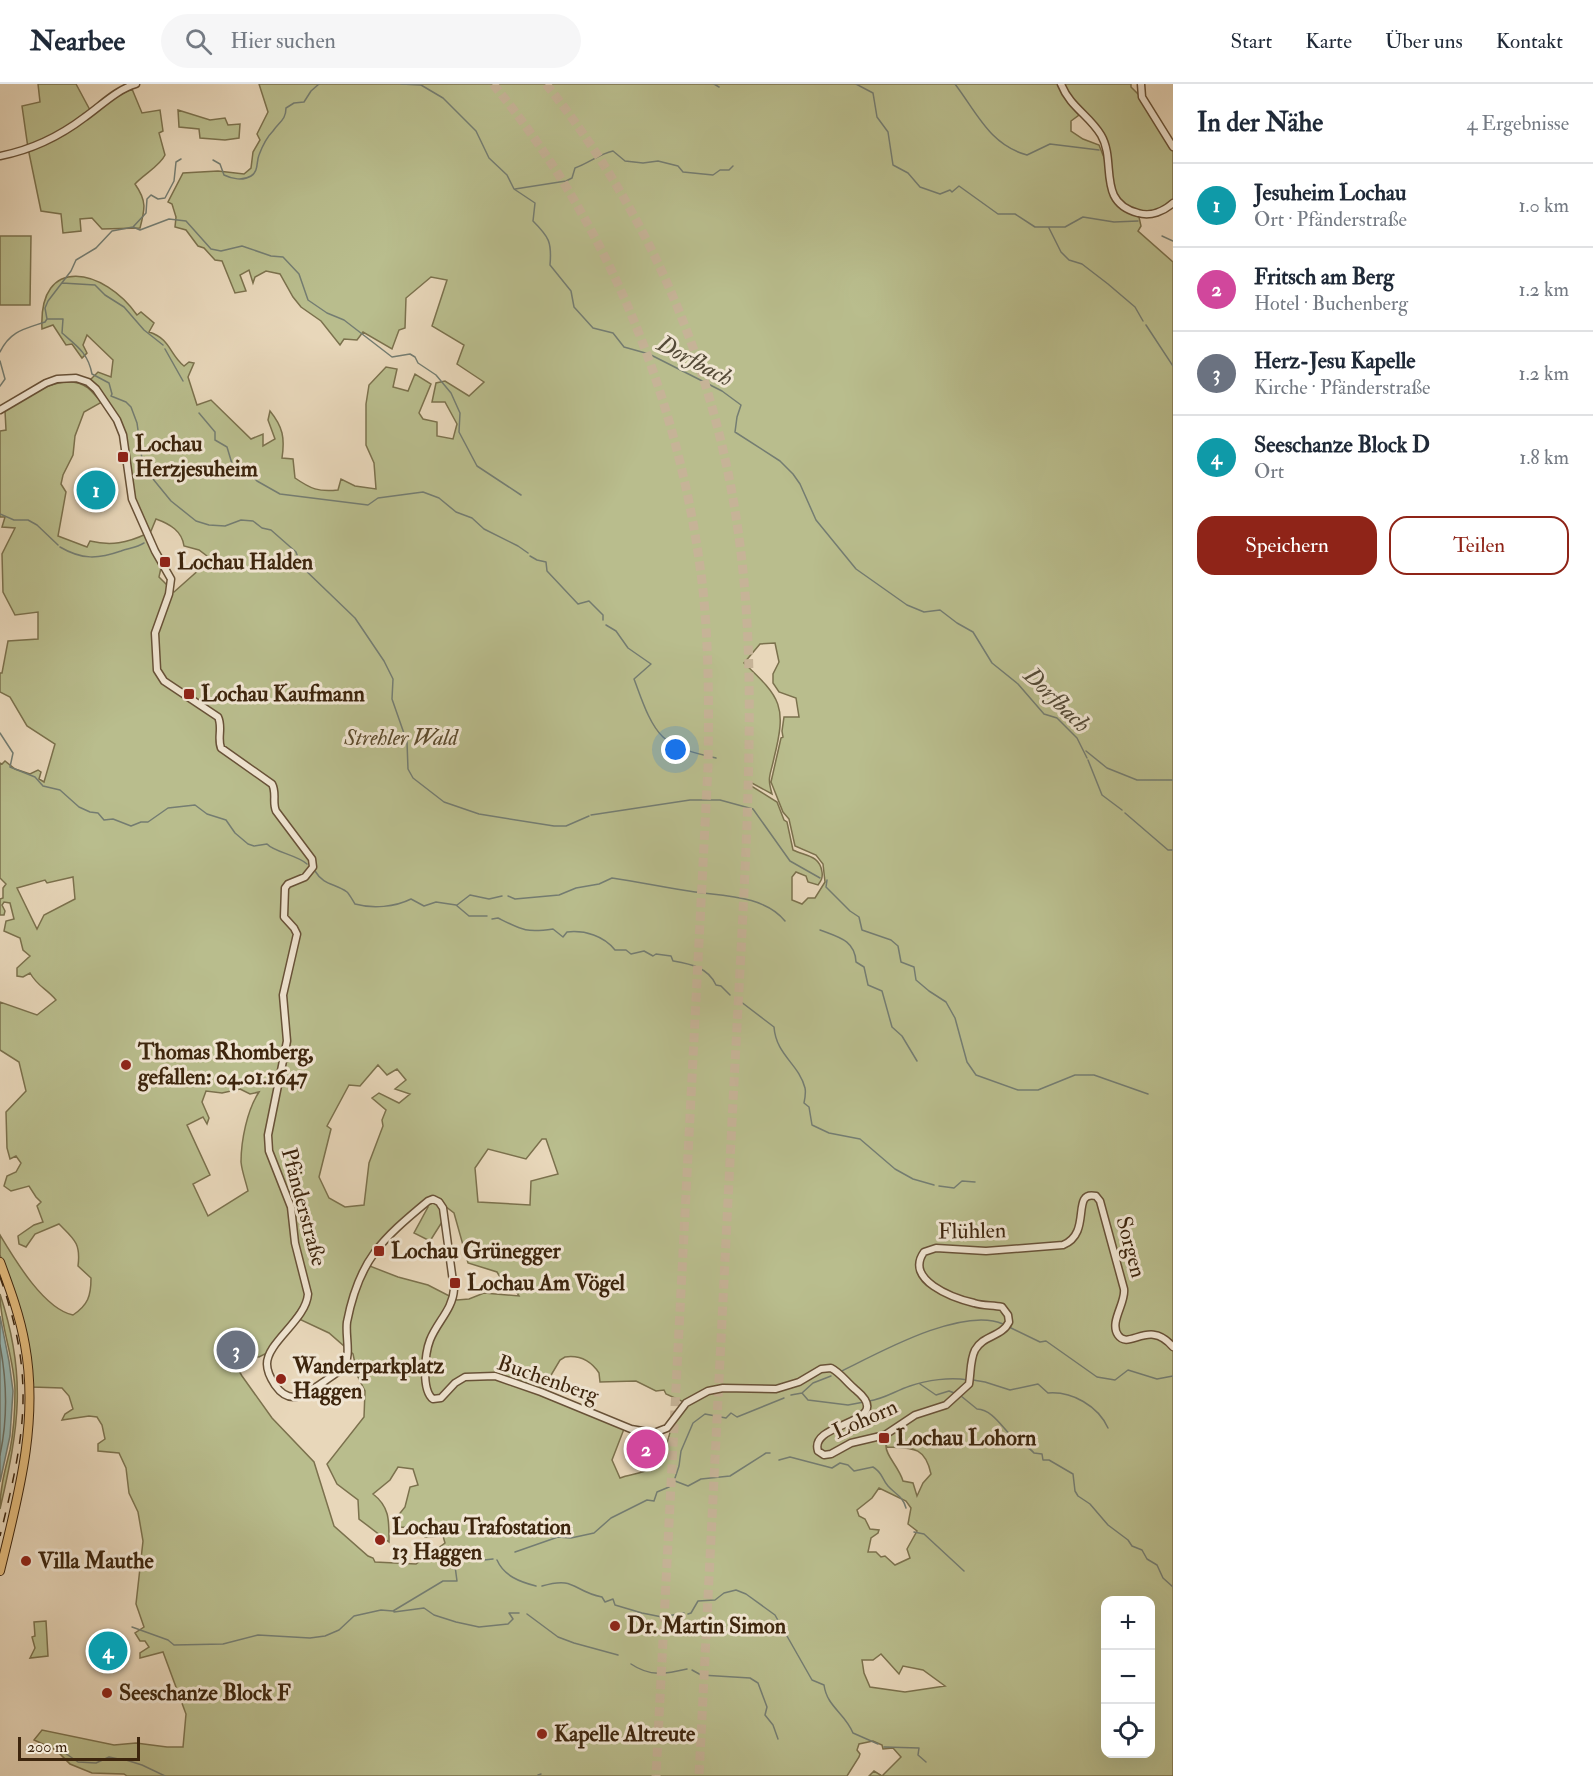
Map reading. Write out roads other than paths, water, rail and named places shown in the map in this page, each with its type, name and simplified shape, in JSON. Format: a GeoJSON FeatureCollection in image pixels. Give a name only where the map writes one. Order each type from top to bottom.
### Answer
{"type":"FeatureCollection","features":[{"type":"Feature","properties":{"kind":"main road"},"geometry":{"type":"LineString","coordinates":[[0,1262],[24,1337],[30,1399],[25,1460],[0,1571]]}},
{"type":"Feature","properties":{"kind":"street"},"geometry":{"type":"LineString","coordinates":[[0,156],[52,138],[85,117],[117,92],[136,84]]}},
{"type":"Feature","properties":{"kind":"street"},"geometry":{"type":"LineString","coordinates":[[1061,84],[1068,100],[1101,135],[1106,147],[1108,179],[1117,200],[1132,210],[1145,214],[1158,213],[1173,203]]}},
{"type":"Feature","properties":{"kind":"street"},"geometry":{"type":"LineString","coordinates":[[1141,85],[1142,97],[1173,147]]}},
{"type":"Feature","properties":{"kind":"street","name":"Pfänderstraße"},"geometry":{"type":"LineString","coordinates":[[0,410],[46,383],[66,378],[84,380],[101,395],[120,428],[132,499],[154,551],[171,579],[169,594],[155,633],[159,674],[164,681],[218,717],[221,723],[219,740],[221,748],[272,784],[275,791],[276,811],[312,859],[313,867],[305,877],[288,884],[285,888],[284,917],[297,934],[283,994],[287,1041],[268,1135],[272,1161],[291,1207],[295,1243],[308,1294],[300,1313],[273,1348],[267,1361],[270,1376],[282,1393],[292,1397],[302,1395],[344,1366],[347,1323],[362,1271],[386,1238],[428,1201],[433,1200],[439,1202],[442,1208],[454,1289],[453,1301],[439,1325]]}},
{"type":"Feature","properties":{"kind":"street","name":"Sorgen"},"geometry":{"type":"LineString","coordinates":[[1041,1247],[1063,1245],[1074,1238],[1080,1226],[1083,1200],[1087,1196],[1096,1196],[1100,1201],[1124,1288],[1125,1296],[1116,1323],[1118,1334],[1127,1340],[1151,1334],[1159,1335],[1173,1347]]}},
{"type":"Feature","properties":{"kind":"street","name":"Flühlen"},"geometry":{"type":"LineString","coordinates":[[919,1270],[922,1255],[933,1248],[986,1251],[1041,1247]]}},
{"type":"Feature","properties":{"kind":"street","name":"Lohorn"},"geometry":{"type":"LineString","coordinates":[[686,1403],[703,1393],[716,1389],[776,1389],[799,1382],[828,1368],[836,1371],[866,1401],[866,1411],[858,1418],[823,1436],[817,1443],[818,1451],[824,1455],[831,1454],[851,1443],[885,1435],[915,1415],[946,1405],[970,1380],[972,1358],[977,1347],[983,1340],[1006,1328],[1009,1322],[1008,1315],[1002,1307],[966,1301],[935,1287],[923,1279],[919,1270]]}},
{"type":"Feature","properties":{"kind":"street","name":"Buchenberg"},"geometry":{"type":"LineString","coordinates":[[439,1325],[430,1341],[428,1351],[426,1382],[432,1399],[441,1398],[455,1383],[465,1377],[495,1376],[631,1429],[649,1433],[667,1428],[686,1403]]}},
{"type":"Feature","properties":{"kind":"water"},"geometry":{"type":"Polygon","coordinates":[[[0,1316],[13,1391],[10,1436],[0,1482],[0,1316]]]}},
{"type":"Feature","properties":{"kind":"waterway","name":"Dorfbach"},"geometry":{"type":"LineString","coordinates":[[213,160],[220,164],[224,175],[241,179],[254,174],[263,145],[283,118],[286,108],[294,103],[304,102],[319,84]]}},
{"type":"Feature","properties":{"kind":"waterway","name":"Dorfbach"},"geometry":{"type":"LineString","coordinates":[[401,84],[421,85],[443,98],[476,131],[489,158],[507,175],[514,189],[535,203],[533,221],[548,240],[550,265],[571,291],[574,307],[593,328],[613,333],[624,347],[649,354],[722,391],[741,405],[735,432],[780,461],[793,474],[816,520],[856,569],[907,605],[924,612],[940,610],[973,632],[992,663],[1018,684],[1044,714],[1057,718],[1077,738],[1087,758]]}},
{"type":"Feature","properties":{"kind":"waterway"},"geometry":{"type":"LineString","coordinates":[[714,84],[719,87]]}},
{"type":"Feature","properties":{"kind":"waterway"},"geometry":{"type":"LineString","coordinates":[[856,84],[873,93],[877,117],[888,132],[893,165],[908,173],[920,187],[940,194],[950,190],[952,192],[959,186],[998,214],[1015,214],[1035,227],[1065,227],[1083,217],[1114,222],[1138,221]]}},
{"type":"Feature","properties":{"kind":"waterway"},"geometry":{"type":"LineString","coordinates":[[955,84],[985,127],[1003,144],[1014,150],[1027,155],[1050,144],[1099,150]]}},
{"type":"Feature","properties":{"kind":"waterway"},"geometry":{"type":"LineString","coordinates":[[515,189],[566,181],[572,178],[575,168],[613,151],[625,161],[643,163],[658,161],[678,166],[683,172],[713,175],[720,170],[729,170],[733,166]]}},
{"type":"Feature","properties":{"kind":"waterway","name":"Dorfbach"},"geometry":{"type":"LineString","coordinates":[[0,352],[13,335],[45,322],[47,319],[45,308],[48,301],[71,271],[76,260],[96,248],[112,231],[133,227],[146,213],[147,199],[151,195],[158,199],[165,198],[174,181],[176,162],[181,159]]}},
{"type":"Feature","properties":{"kind":"waterway"},"geometry":{"type":"LineString","coordinates":[[133,227],[140,230],[169,219],[186,221],[211,249],[221,251],[242,246],[271,256],[283,257],[299,274],[308,300],[327,313],[344,320],[392,357],[410,354],[418,363],[436,375],[451,393],[460,413],[459,432],[477,466],[521,495]]}},
{"type":"Feature","properties":{"kind":"waterway"},"geometry":{"type":"LineString","coordinates":[[1049,228],[1061,252],[1069,260],[1082,264],[1108,284],[1135,307],[1143,321]]}},
{"type":"Feature","properties":{"kind":"waterway"},"geometry":{"type":"LineString","coordinates":[[1162,236],[1173,241]]}},
{"type":"Feature","properties":{"kind":"waterway"},"geometry":{"type":"LineString","coordinates":[[62,283],[95,285],[105,295],[124,307],[144,330],[163,345]]}},
{"type":"Feature","properties":{"kind":"waterway"},"geometry":{"type":"LineString","coordinates":[[47,319],[63,319],[62,333],[85,355],[92,374],[109,383],[111,396],[126,402],[131,407],[137,423],[142,459],[153,479],[171,501],[196,521],[209,525],[225,526],[241,520],[253,521],[262,528],[271,530],[296,552],[301,566],[355,618],[384,661],[393,679],[392,699],[407,742],[408,769],[413,778],[444,802],[479,814],[554,826],[566,826],[589,816]]}},
{"type":"Feature","properties":{"kind":"waterway"},"geometry":{"type":"LineString","coordinates":[[1146,325],[1173,366]]}},
{"type":"Feature","properties":{"kind":"waterway"},"geometry":{"type":"LineString","coordinates":[[165,349],[183,381]]}},
{"type":"Feature","properties":{"kind":"waterway","name":"Dorfbach"},"geometry":{"type":"LineString","coordinates":[[0,361],[5,379],[0,386]]}},
{"type":"Feature","properties":{"kind":"waterway"},"geometry":{"type":"LineString","coordinates":[[199,413],[215,432],[215,440],[227,447],[233,467],[251,475],[280,494],[368,505],[378,498],[423,492],[439,498],[456,512],[472,518],[484,529],[528,553]]}},
{"type":"Feature","properties":{"kind":"waterway"},"geometry":{"type":"LineString","coordinates":[[0,514],[14,520],[28,520],[37,525],[58,545]]}},
{"type":"Feature","properties":{"kind":"waterway"},"geometry":{"type":"LineString","coordinates":[[60,547],[83,556],[97,557],[144,543]]}},
{"type":"Feature","properties":{"kind":"waterway"},"geometry":{"type":"LineString","coordinates":[[530,556],[546,562],[547,571],[578,604],[589,601],[603,615],[603,620]]}},
{"type":"Feature","properties":{"kind":"waterway"},"geometry":{"type":"LineString","coordinates":[[606,625],[616,631],[628,648],[651,664],[634,679],[646,710],[658,732],[681,748],[716,758]]}},
{"type":"Feature","properties":{"kind":"waterway"},"geometry":{"type":"LineString","coordinates":[[0,733],[13,753],[10,767],[35,777],[43,786],[60,790],[79,807],[98,813],[104,820],[113,819],[131,826],[148,822],[168,808],[195,805],[207,814],[226,820],[235,833],[248,844],[254,846],[267,844],[307,864]]}},
{"type":"Feature","properties":{"kind":"waterway"},"geometry":{"type":"LineString","coordinates":[[1086,751],[1107,768],[1137,780],[1173,780]]}},
{"type":"Feature","properties":{"kind":"waterway","name":"Dorfbach"},"geometry":{"type":"LineString","coordinates":[[1088,760],[1102,795],[1122,810]]}},
{"type":"Feature","properties":{"kind":"waterway"},"geometry":{"type":"LineString","coordinates":[[591,815],[690,800],[720,800],[753,809],[790,861],[820,878]]}},
{"type":"Feature","properties":{"kind":"waterway","name":"Dorfbach"},"geometry":{"type":"LineString","coordinates":[[1125,813],[1168,850],[1173,850]]}},
{"type":"Feature","properties":{"kind":"waterway"},"geometry":{"type":"LineString","coordinates":[[315,871],[326,882],[347,892],[355,904],[384,906],[411,899],[424,906],[436,902],[456,905],[469,916],[487,916]]}},
{"type":"Feature","properties":{"kind":"waterway"},"geometry":{"type":"LineString","coordinates":[[508,896],[515,899],[559,895],[612,878],[744,899],[767,906],[785,921]]}},
{"type":"Feature","properties":{"kind":"waterway"},"geometry":{"type":"LineString","coordinates":[[827,880],[826,887],[859,917],[862,930],[891,940],[898,946],[901,962],[914,967],[916,980],[946,1002],[955,1018],[967,1062],[976,1075],[1018,1090],[1038,1090],[1075,1075],[1094,1075],[1148,1094]]}},
{"type":"Feature","properties":{"kind":"waterway"},"geometry":{"type":"LineString","coordinates":[[457,905],[470,895],[489,899],[502,896]]}},
{"type":"Feature","properties":{"kind":"waterway"},"geometry":{"type":"LineString","coordinates":[[492,919],[498,918],[519,928],[536,931],[553,929],[563,937],[567,932],[587,933],[605,941],[615,950],[626,950],[631,954],[644,951],[653,956],[656,954],[671,956],[673,961],[703,970],[716,985],[721,986],[730,995]]}},
{"type":"Feature","properties":{"kind":"waterway"},"geometry":{"type":"LineString","coordinates":[[820,930],[849,944],[856,962],[864,967],[868,985],[882,991],[892,1027],[902,1036],[917,1061]]}},
{"type":"Feature","properties":{"kind":"waterway"},"geometry":{"type":"LineString","coordinates":[[736,998],[774,1027],[779,1045],[802,1080],[805,1090],[804,1103],[809,1107],[812,1125],[829,1133],[860,1139],[895,1169],[913,1179],[934,1185]]}},
{"type":"Feature","properties":{"kind":"waterway"},"geometry":{"type":"LineString","coordinates":[[939,1186],[954,1188],[962,1181],[975,1182]]}},
{"type":"Feature","properties":{"kind":"waterway"},"geometry":{"type":"LineString","coordinates":[[842,1371],[899,1343],[944,1326],[966,1321],[986,1320],[1003,1324]]}},
{"type":"Feature","properties":{"kind":"waterway"},"geometry":{"type":"LineString","coordinates":[[1009,1327],[1040,1342],[1046,1341],[1097,1377],[1115,1380],[1128,1370],[1157,1379],[1173,1376]]}},
{"type":"Feature","properties":{"kind":"waterway"},"geometry":{"type":"LineString","coordinates":[[802,1393],[813,1383],[831,1376]]}},
{"type":"Feature","properties":{"kind":"waterway"},"geometry":{"type":"LineString","coordinates":[[869,1401],[924,1382],[946,1379],[968,1380]]}},
{"type":"Feature","properties":{"kind":"waterway"},"geometry":{"type":"LineString","coordinates":[[973,1380],[1010,1390],[1038,1384],[1048,1393],[1075,1397],[1098,1413],[1108,1428]]}},
{"type":"Feature","properties":{"kind":"waterway"},"geometry":{"type":"LineString","coordinates":[[920,1384],[936,1395],[949,1391],[957,1394]]}},
{"type":"Feature","properties":{"kind":"waterway"},"geometry":{"type":"LineString","coordinates":[[791,1395],[802,1393],[808,1400],[848,1405],[864,1402]]}},
{"type":"Feature","properties":{"kind":"waterway"},"geometry":{"type":"LineString","coordinates":[[961,1396],[977,1409],[994,1417],[1018,1442],[1034,1453],[1042,1454],[1043,1460],[1049,1460],[1073,1474],[1075,1491],[1078,1496],[1090,1504],[1108,1525],[1128,1540],[1132,1546],[1142,1550],[1147,1559],[1157,1565],[1163,1578],[1173,1587]]}},
{"type":"Feature","properties":{"kind":"waterway"},"geometry":{"type":"LineString","coordinates":[[515,1552],[558,1537],[571,1538],[594,1533],[611,1518],[647,1500],[654,1501],[657,1492],[669,1487],[674,1481],[681,1451],[693,1423],[705,1414],[726,1418],[731,1413],[737,1417],[784,1398]]}},
{"type":"Feature","properties":{"kind":"waterway"},"geometry":{"type":"LineString","coordinates":[[675,1481],[688,1486],[701,1479],[730,1476],[766,1453],[770,1453]]}},
{"type":"Feature","properties":{"kind":"waterway"},"geometry":{"type":"LineString","coordinates":[[779,1460],[790,1457],[832,1468],[840,1463],[848,1465],[854,1471],[873,1467],[901,1498],[906,1508]]}},
{"type":"Feature","properties":{"kind":"waterway"},"geometry":{"type":"LineString","coordinates":[[914,1532],[924,1534],[964,1571]]}},
{"type":"Feature","properties":{"kind":"waterway"},"geometry":{"type":"LineString","coordinates":[[132,1627],[168,1640],[174,1645],[223,1644],[258,1635],[310,1638],[325,1636],[339,1630],[354,1616],[381,1610],[393,1611],[443,1581],[457,1581],[455,1566],[465,1558],[475,1561],[493,1559]]}},
{"type":"Feature","properties":{"kind":"waterway"},"geometry":{"type":"LineString","coordinates":[[497,1560],[513,1578],[536,1586]]}},
{"type":"Feature","properties":{"kind":"waterway"},"geometry":{"type":"LineString","coordinates":[[542,1586],[553,1583],[568,1584],[602,1597],[605,1602],[613,1599],[615,1605],[662,1617],[684,1613]]}},
{"type":"Feature","properties":{"kind":"waterway"},"geometry":{"type":"LineString","coordinates":[[688,1614],[698,1601],[715,1600],[724,1593],[736,1590],[746,1594],[775,1615],[812,1680],[824,1685],[832,1705],[846,1720],[853,1733],[878,1744]]}},
{"type":"Feature","properties":{"kind":"waterway"},"geometry":{"type":"LineString","coordinates":[[394,1612],[424,1608],[434,1615],[479,1627],[508,1624],[513,1619],[509,1613],[519,1613]]}},
{"type":"Feature","properties":{"kind":"waterway"},"geometry":{"type":"LineString","coordinates":[[527,1614],[558,1637],[618,1655]]}},
{"type":"Feature","properties":{"kind":"waterway"},"geometry":{"type":"LineString","coordinates":[[631,1664],[652,1673],[687,1669]]}},
{"type":"Feature","properties":{"kind":"waterway"},"geometry":{"type":"LineString","coordinates":[[692,1670],[701,1675],[750,1678],[758,1683],[767,1707],[765,1715],[773,1725],[778,1739]]}},
{"type":"Feature","properties":{"kind":"waterway"},"geometry":{"type":"LineString","coordinates":[[884,1747],[919,1748],[918,1755],[926,1762]]}},
{"type":"Feature","properties":{"kind":"waterway"},"geometry":{"type":"LineString","coordinates":[[65,1753],[78,1762],[96,1763],[109,1757],[123,1760]]}},
{"type":"Feature","properties":{"kind":"waterway"},"geometry":{"type":"LineString","coordinates":[[126,1760],[165,1776]]}},
{"type":"Feature","properties":{"kind":"tunnel"},"geometry":{"type":"LineString","coordinates":[[493,84],[535,139],[573,198],[606,259],[634,322],[658,387],[678,454],[693,522],[703,590],[708,678],[708,767],[656,1776]]}},
{"type":"Feature","properties":{"kind":"tunnel"},"geometry":{"type":"LineString","coordinates":[[546,84],[584,135],[618,188],[675,301],[716,421],[730,482],[744,580],[749,684],[747,824],[699,1776]]}},
{"type":"Feature","properties":{"kind":"railway"},"geometry":{"type":"LineString","coordinates":[[0,1277],[19,1346],[23,1406],[16,1467],[0,1536]]}},
{"type":"Feature","properties":{"kind":"place","name":"Lochau Herzjesuheim"},"geometry":{"type":"Point","coordinates":[123,457]}},
{"type":"Feature","properties":{"kind":"place","name":"Jesuheim Lochau"},"geometry":{"type":"Point","coordinates":[96,490]}},
{"type":"Feature","properties":{"kind":"place","name":"Lochau Halden"},"geometry":{"type":"Point","coordinates":[165,562]}},
{"type":"Feature","properties":{"kind":"place","name":"Lochau Kaufmann"},"geometry":{"type":"Point","coordinates":[189,694]}},
{"type":"Feature","properties":{"kind":"place","name":"Thomas Rhomberg, gefallen: 04.01.1647"},"geometry":{"type":"Point","coordinates":[126,1065]}},
{"type":"Feature","properties":{"kind":"place","name":"Lochau Grünegger"},"geometry":{"type":"Point","coordinates":[379,1251]}},
{"type":"Feature","properties":{"kind":"place","name":"Lochau Am Vögel"},"geometry":{"type":"Point","coordinates":[455,1283]}},
{"type":"Feature","properties":{"kind":"place","name":"Herz-Jesu Kapelle"},"geometry":{"type":"Point","coordinates":[236,1350]}},
{"type":"Feature","properties":{"kind":"place","name":"Wanderparkplatz Haggen"},"geometry":{"type":"Point","coordinates":[281,1379]}},
{"type":"Feature","properties":{"kind":"place","name":"Lochau Lohorn"},"geometry":{"type":"Point","coordinates":[884,1438]}},
{"type":"Feature","properties":{"kind":"place","name":"Fritsch am Berg"},"geometry":{"type":"Point","coordinates":[646,1449]}},
{"type":"Feature","properties":{"kind":"place","name":"Lochau Trafostation 13 Haggen"},"geometry":{"type":"Point","coordinates":[380,1540]}},
{"type":"Feature","properties":{"kind":"place","name":"Villa Mauthe"},"geometry":{"type":"Point","coordinates":[26,1561]}},
{"type":"Feature","properties":{"kind":"place","name":"Dr. Martin Simon"},"geometry":{"type":"Point","coordinates":[615,1626]}},
{"type":"Feature","properties":{"kind":"place","name":"Seeschanze Block D"},"geometry":{"type":"Point","coordinates":[108,1651]}},
{"type":"Feature","properties":{"kind":"place","name":"Seeschanze Block F"},"geometry":{"type":"Point","coordinates":[107,1693]}},
{"type":"Feature","properties":{"kind":"place","name":"Kapelle Altreute"},"geometry":{"type":"Point","coordinates":[542,1734]}},
{"type":"Feature","properties":{"kind":"park label","name":"Strehler Wald"},"geometry":{"type":"Point","coordinates":[401,738]}}]}
